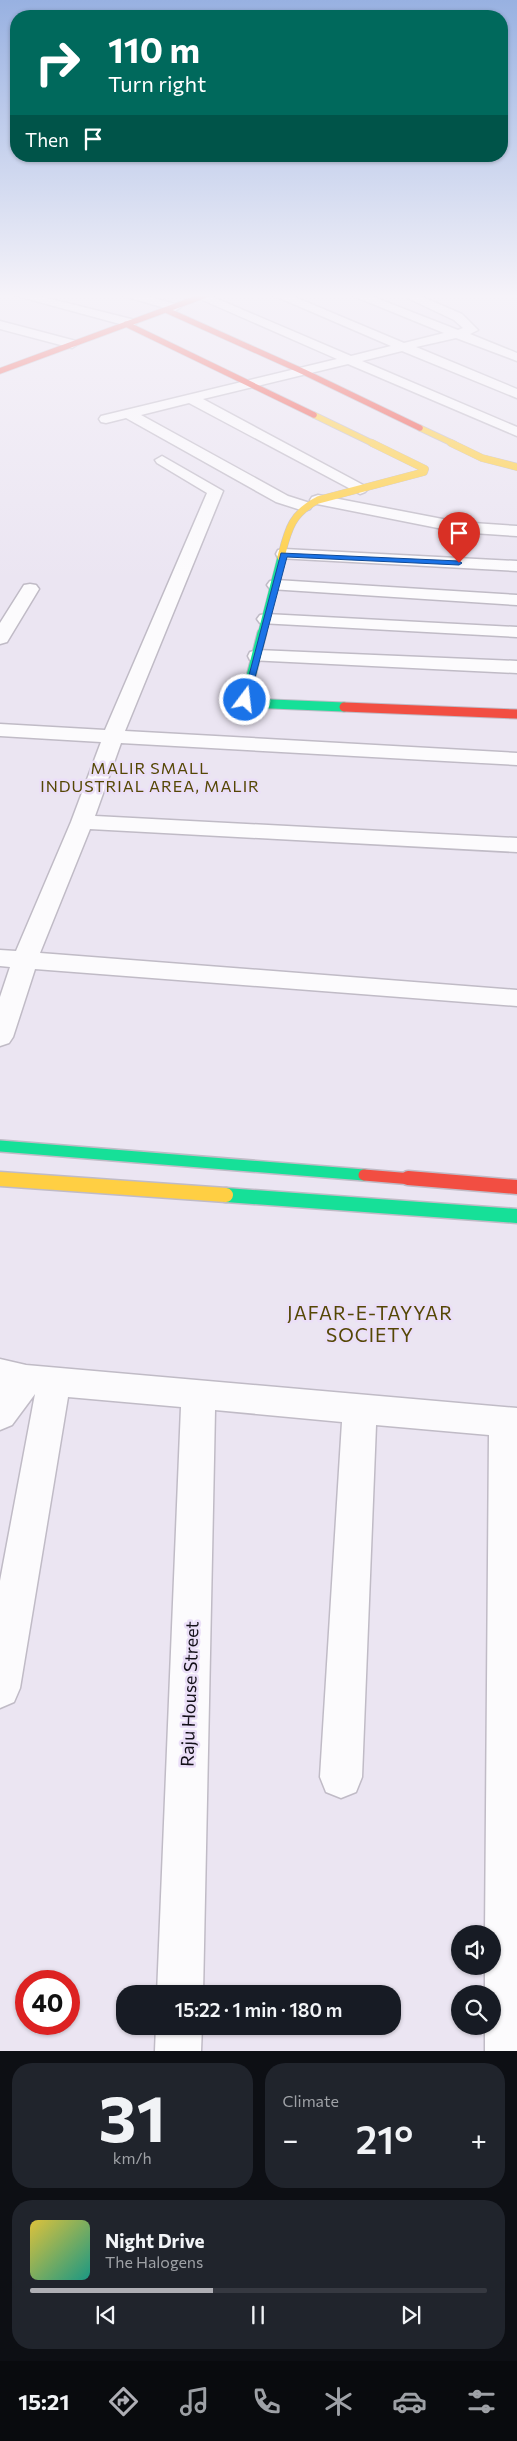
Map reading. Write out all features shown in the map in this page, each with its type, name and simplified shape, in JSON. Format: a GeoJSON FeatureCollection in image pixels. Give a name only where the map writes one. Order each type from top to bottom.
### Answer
{"type":"FeatureCollection","features":[{"type":"Feature","properties":{"kind":"street"},"geometry":{"type":"LineString","coordinates":[[106,419],[231,389]]}},
{"type":"Feature","properties":{"kind":"street"},"geometry":{"type":"LineString","coordinates":[[261,389],[425,469],[424,472],[360,488],[311,503],[291,520],[284,554],[245,700],[247,703],[517,714]]}},
{"type":"Feature","properties":{"kind":"street"},"geometry":{"type":"LineString","coordinates":[[339,389],[482,458],[517,467]]}},
{"type":"Feature","properties":{"kind":"street"},"geometry":{"type":"LineString","coordinates":[[417,389],[517,432]]}},
{"type":"Feature","properties":{"kind":"street"},"geometry":{"type":"LineString","coordinates":[[505,389],[517,394]]}},
{"type":"Feature","properties":{"kind":"street"},"geometry":{"type":"LineString","coordinates":[[192,398],[360,488]]}},
{"type":"Feature","properties":{"kind":"street"},"geometry":{"type":"LineString","coordinates":[[130,414],[282,499],[458,527],[517,531]]}},
{"type":"Feature","properties":{"kind":"street"},"geometry":{"type":"LineString","coordinates":[[0,1037],[12,959],[82,822],[113,736],[215,491],[162,460]]}},
{"type":"Feature","properties":{"kind":"street"},"geometry":{"type":"LineString","coordinates":[[284,554],[517,566]]}},
{"type":"Feature","properties":{"kind":"street"},"geometry":{"type":"LineString","coordinates":[[276,585],[517,600]]}},
{"type":"Feature","properties":{"kind":"street"},"geometry":{"type":"LineString","coordinates":[[0,638],[30,589]]}},
{"type":"Feature","properties":{"kind":"street"},"geometry":{"type":"LineString","coordinates":[[266,619],[517,632]]}},
{"type":"Feature","properties":{"kind":"street"},"geometry":{"type":"LineString","coordinates":[[257,656],[517,667]]}},
{"type":"Feature","properties":{"kind":"street"},"geometry":{"type":"LineString","coordinates":[[0,730],[517,759]]}},
{"type":"Feature","properties":{"kind":"street"},"geometry":{"type":"LineString","coordinates":[[82,822],[517,845]]}},
{"type":"Feature","properties":{"kind":"street"},"geometry":{"type":"LineString","coordinates":[[12,959],[517,998]]}},
{"type":"Feature","properties":{"kind":"street"},"geometry":{"type":"LineString","coordinates":[[0,1146],[517,1187]]}},
{"type":"Feature","properties":{"kind":"street"},"geometry":{"type":"LineString","coordinates":[[0,1180],[517,1216]]}},
{"type":"Feature","properties":{"kind":"street"},"geometry":{"type":"LineString","coordinates":[[26,1377],[512,1422],[508,2051]]}},
{"type":"Feature","properties":{"kind":"street"},"geometry":{"type":"LineString","coordinates":[[0,1415],[26,1377]]}},
{"type":"Feature","properties":{"kind":"street"},"geometry":{"type":"LineString","coordinates":[[0,1688],[26,1377]]}},
{"type":"Feature","properties":{"kind":"street","name":"Raju House Street"},"geometry":{"type":"LineString","coordinates":[[180,1985],[198,1394]]}},
{"type":"Feature","properties":{"kind":"street"},"geometry":{"type":"LineString","coordinates":[[341,1777],[360,1409]]}},
{"type":"Feature","properties":{"kind":"street"},"geometry":{"type":"LineString","coordinates":[[178,2051],[179,2035]]}},
{"type":"Feature","properties":{"kind":"traffic: fast"},"geometry":{"type":"LineString","coordinates":[[281,557],[245,700],[247,703],[344,707]]}},
{"type":"Feature","properties":{"kind":"traffic: fast"},"geometry":{"type":"LineString","coordinates":[[0,1146],[364,1175]]}},
{"type":"Feature","properties":{"kind":"traffic: fast"},"geometry":{"type":"LineString","coordinates":[[226,1195],[517,1216]]}},
{"type":"Feature","properties":{"kind":"traffic: slow"},"geometry":{"type":"LineString","coordinates":[[281,557],[292,523],[301,510],[308,505],[318,500],[424,472],[425,469],[314,415]]}},
{"type":"Feature","properties":{"kind":"traffic: slow"},"geometry":{"type":"LineString","coordinates":[[420,428],[482,458],[517,467]]}},
{"type":"Feature","properties":{"kind":"traffic: slow"},"geometry":{"type":"LineString","coordinates":[[0,1179],[226,1195]]}},
{"type":"Feature","properties":{"kind":"traffic: jam"},"geometry":{"type":"LineString","coordinates":[[260,389],[314,415]]}},
{"type":"Feature","properties":{"kind":"traffic: jam"},"geometry":{"type":"LineString","coordinates":[[339,389],[420,428]]}},
{"type":"Feature","properties":{"kind":"traffic: jam"},"geometry":{"type":"LineString","coordinates":[[344,707],[517,714]]}},
{"type":"Feature","properties":{"kind":"traffic: jam"},"geometry":{"type":"LineString","coordinates":[[364,1175],[517,1187]]}},
{"type":"Feature","properties":{"kind":"district","name":"MALIR SMALL INDUSTRIAL AREA, MALIR"},"geometry":{"type":"Point","coordinates":[150,776]}},
{"type":"Feature","properties":{"kind":"district","name":"JAFAR-E-TAYYAR SOCIETY"},"geometry":{"type":"Point","coordinates":[370,1323]}},
{"type":"Feature","properties":{"kind":"route"},"geometry":{"type":"LineString","coordinates":[[245,700],[284,554],[459,563]]}}]}
